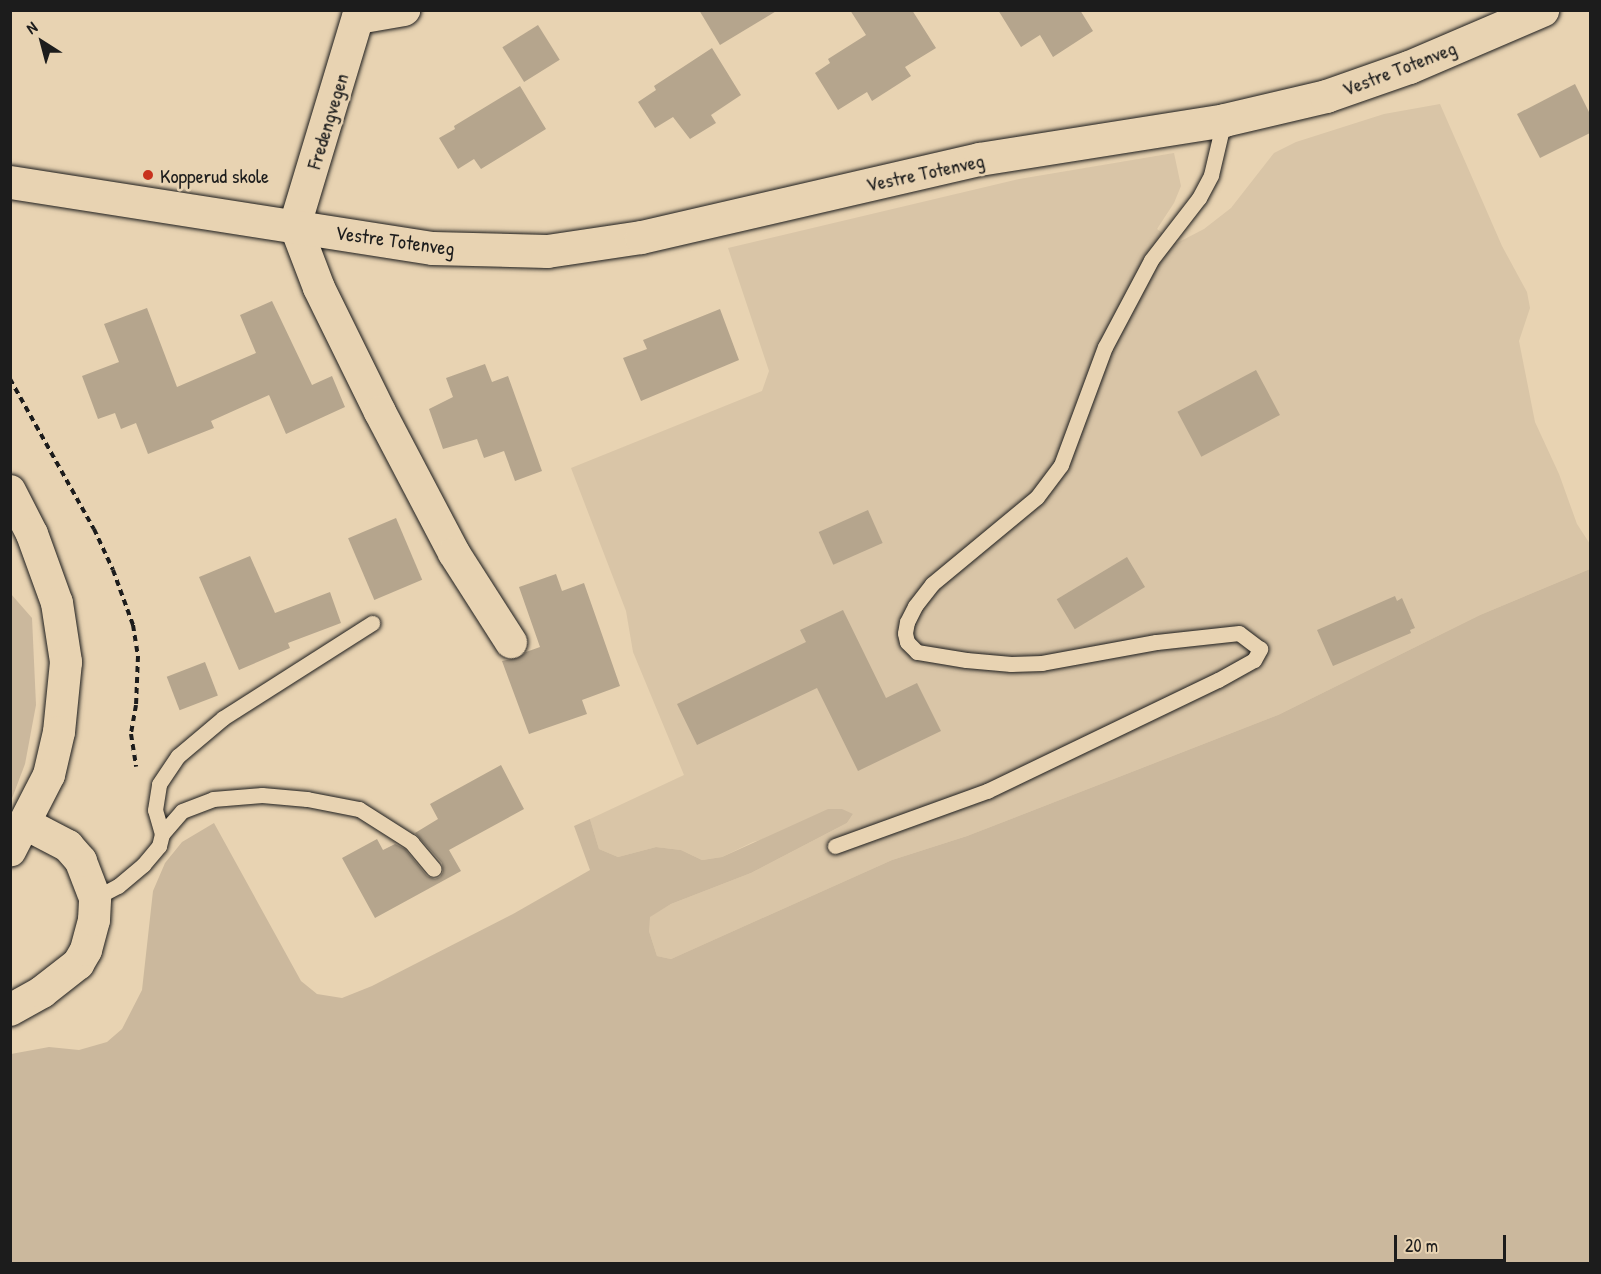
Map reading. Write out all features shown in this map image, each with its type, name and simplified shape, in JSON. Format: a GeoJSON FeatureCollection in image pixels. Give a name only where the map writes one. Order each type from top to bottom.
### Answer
{"type":"FeatureCollection","features":[{"type":"Feature","properties":{"kind":"street","name":"Fredengvegen"},"geometry":{"type":"LineString","coordinates":[[295,225],[359,14],[404,10]]}},
{"type":"Feature","properties":{"kind":"street","name":"Vestre Totenveg"},"geometry":{"type":"LineString","coordinates":[[10,182],[432,248],[547,251],[641,237],[979,159],[1224,120],[1326,96],[1409,67],[1542,10]]}},
{"type":"Feature","properties":{"kind":"street"},"geometry":{"type":"LineString","coordinates":[[295,225],[319,288],[380,412],[454,553],[511,642]]}},
{"type":"Feature","properties":{"kind":"street"},"geometry":{"type":"LineString","coordinates":[[10,491],[21,538],[57,603],[66,662],[60,732],[52,764],[26,824],[10,850]]}},
{"type":"Feature","properties":{"kind":"street"},"geometry":{"type":"LineString","coordinates":[[10,1010],[42,992],[78,964],[90,939],[94,920],[95,898],[81,861],[68,846],[26,824]]}},
{"type":"Feature","properties":{"kind":"lane"},"geometry":{"type":"LineString","coordinates":[[835,846],[987,791],[1218,681],[1254,660],[1260,649],[1239,633],[1156,642],[1042,663],[1011,664],[917,652],[907,642],[905,633],[907,622],[915,606],[932,584],[1037,497],[1061,465],[1105,347],[1151,260],[1203,190],[1220,146],[1224,120]]}},
{"type":"Feature","properties":{"kind":"lane"},"geometry":{"type":"LineString","coordinates":[[162,834],[155,810],[159,784],[178,756],[223,718],[372,623]]}},
{"type":"Feature","properties":{"kind":"lane"},"geometry":{"type":"LineString","coordinates":[[95,898],[118,886],[142,865],[159,846],[162,834],[182,811],[213,798],[262,795],[307,799],[359,810],[411,842],[434,869]]}},
{"type":"Feature","properties":{"kind":"path"},"geometry":{"type":"LineString","coordinates":[[10,379],[94,529],[113,570],[133,625],[138,656],[136,705],[131,734],[134,759],[155,810]]}},
{"type":"Feature","properties":{"kind":"shaded area"},"geometry":{"type":"Polygon","coordinates":[[[1440,104],[1502,246],[1527,292],[1530,308],[1519,341],[1535,422],[1559,474],[1577,524],[1590,544],[1590,569],[1480,615],[1278,715],[967,836],[892,860],[671,959],[657,956],[649,931],[649,917],[671,904],[751,873],[847,823],[853,814],[753,842],[722,857],[702,860],[681,850],[656,847],[618,857],[599,849],[590,819],[684,775],[633,652],[626,611],[571,468],[762,391],[769,371],[728,248],[1019,179],[1174,153],[1181,186],[1174,203],[1157,229],[1177,243],[1204,229],[1231,208],[1274,153],[1296,142],[1384,114],[1440,104]]]}},
{"type":"Feature","properties":{"kind":"shaded area"},"geometry":{"type":"Polygon","coordinates":[[[1590,569],[1590,1263],[11,1263],[11,1054],[49,1047],[79,1050],[107,1042],[122,1029],[142,990],[153,891],[165,863],[182,842],[214,823],[301,981],[317,994],[342,998],[372,986],[513,914],[590,870],[574,826],[590,819],[599,849],[618,857],[656,847],[681,850],[702,860],[722,857],[828,809],[842,809],[853,814],[847,823],[751,873],[671,904],[650,917],[649,931],[657,956],[671,959],[892,860],[967,836],[1278,715],[1480,615],[1590,569]]]}},
{"type":"Feature","properties":{"kind":"shaded area"},"geometry":{"type":"Polygon","coordinates":[[[11,594],[32,618],[36,705],[25,764],[11,801],[11,594]]]}},
{"type":"Feature","properties":{"kind":"building"},"geometry":{"type":"Polygon","coordinates":[[[699,10],[778,10],[720,45],[699,10]]]}},
{"type":"Feature","properties":{"kind":"building"},"geometry":{"type":"Polygon","coordinates":[[[850,10],[912,10],[936,48],[905,67],[911,76],[872,101],[867,92],[838,110],[815,73],[830,63],[828,59],[866,35],[850,10]]]}},
{"type":"Feature","properties":{"kind":"building"},"geometry":{"type":"Polygon","coordinates":[[[998,10],[1080,10],[1093,31],[1053,57],[1040,35],[1021,47],[998,10]]]}},
{"type":"Feature","properties":{"kind":"building"},"geometry":{"type":"Polygon","coordinates":[[[538,25],[560,60],[524,82],[502,47],[538,25]]]}},
{"type":"Feature","properties":{"kind":"building"},"geometry":{"type":"Polygon","coordinates":[[[712,48],[741,95],[711,115],[716,123],[690,139],[673,117],[655,128],[638,102],[656,90],[654,86],[712,48]]]}},
{"type":"Feature","properties":{"kind":"building"},"geometry":{"type":"Polygon","coordinates":[[[1575,84],[1590,114],[1590,133],[1540,158],[1517,114],[1575,84]]]}},
{"type":"Feature","properties":{"kind":"building"},"geometry":{"type":"Polygon","coordinates":[[[520,86],[546,129],[481,169],[474,159],[458,169],[439,138],[455,129],[454,126],[520,86]]]}},
{"type":"Feature","properties":{"kind":"building"},"geometry":{"type":"Polygon","coordinates":[[[272,301],[312,385],[332,376],[345,407],[286,434],[269,395],[211,421],[214,428],[148,454],[136,423],[121,429],[115,413],[98,419],[82,376],[119,362],[104,324],[147,308],[177,387],[256,353],[240,315],[272,301]]]}},
{"type":"Feature","properties":{"kind":"building"},"geometry":{"type":"Polygon","coordinates":[[[720,309],[739,360],[641,401],[623,358],[647,349],[643,340],[720,309]]]}},
{"type":"Feature","properties":{"kind":"building"},"geometry":{"type":"Polygon","coordinates":[[[485,364],[492,382],[508,376],[542,471],[515,481],[504,451],[484,458],[477,439],[443,449],[429,409],[453,397],[446,378],[485,364]]]}},
{"type":"Feature","properties":{"kind":"building"},"geometry":{"type":"Polygon","coordinates":[[[1256,370],[1280,415],[1201,457],[1177,412],[1256,370]]]}},
{"type":"Feature","properties":{"kind":"building"},"geometry":{"type":"Polygon","coordinates":[[[868,510],[883,543],[833,565],[819,532],[868,510]]]}},
{"type":"Feature","properties":{"kind":"building"},"geometry":{"type":"Polygon","coordinates":[[[396,518],[422,580],[374,600],[348,538],[396,518]]]}},
{"type":"Feature","properties":{"kind":"building"},"geometry":{"type":"Polygon","coordinates":[[[250,556],[275,613],[330,592],[341,623],[288,643],[290,648],[239,670],[199,577],[250,556]]]}},
{"type":"Feature","properties":{"kind":"building"},"geometry":{"type":"Polygon","coordinates":[[[1127,557],[1145,587],[1075,629],[1057,599],[1127,557]]]}},
{"type":"Feature","properties":{"kind":"building"},"geometry":{"type":"Polygon","coordinates":[[[556,574],[562,591],[584,583],[620,686],[582,700],[587,714],[529,734],[502,661],[520,657],[540,647],[519,587],[556,574]]]}},
{"type":"Feature","properties":{"kind":"building"},"geometry":{"type":"Polygon","coordinates":[[[1395,596],[1397,601],[1402,598],[1415,628],[1410,630],[1411,633],[1333,666],[1317,630],[1395,596]]]}},
{"type":"Feature","properties":{"kind":"building"},"geometry":{"type":"Polygon","coordinates":[[[843,610],[886,698],[917,683],[941,731],[858,771],[817,688],[697,745],[677,704],[806,642],[800,630],[843,610]]]}},
{"type":"Feature","properties":{"kind":"building"},"geometry":{"type":"Polygon","coordinates":[[[205,662],[218,696],[180,710],[167,677],[205,662]]]}},
{"type":"Feature","properties":{"kind":"building"},"geometry":{"type":"Polygon","coordinates":[[[501,765],[524,809],[449,850],[461,871],[375,918],[342,858],[377,839],[383,850],[395,844],[405,849],[427,876],[435,879],[440,877],[443,872],[442,863],[415,833],[438,819],[430,804],[501,765]]]}},
{"type":"Feature","properties":{"kind":"place","name":"Kopperud skole"},"geometry":{"type":"Point","coordinates":[148,175]}}]}
